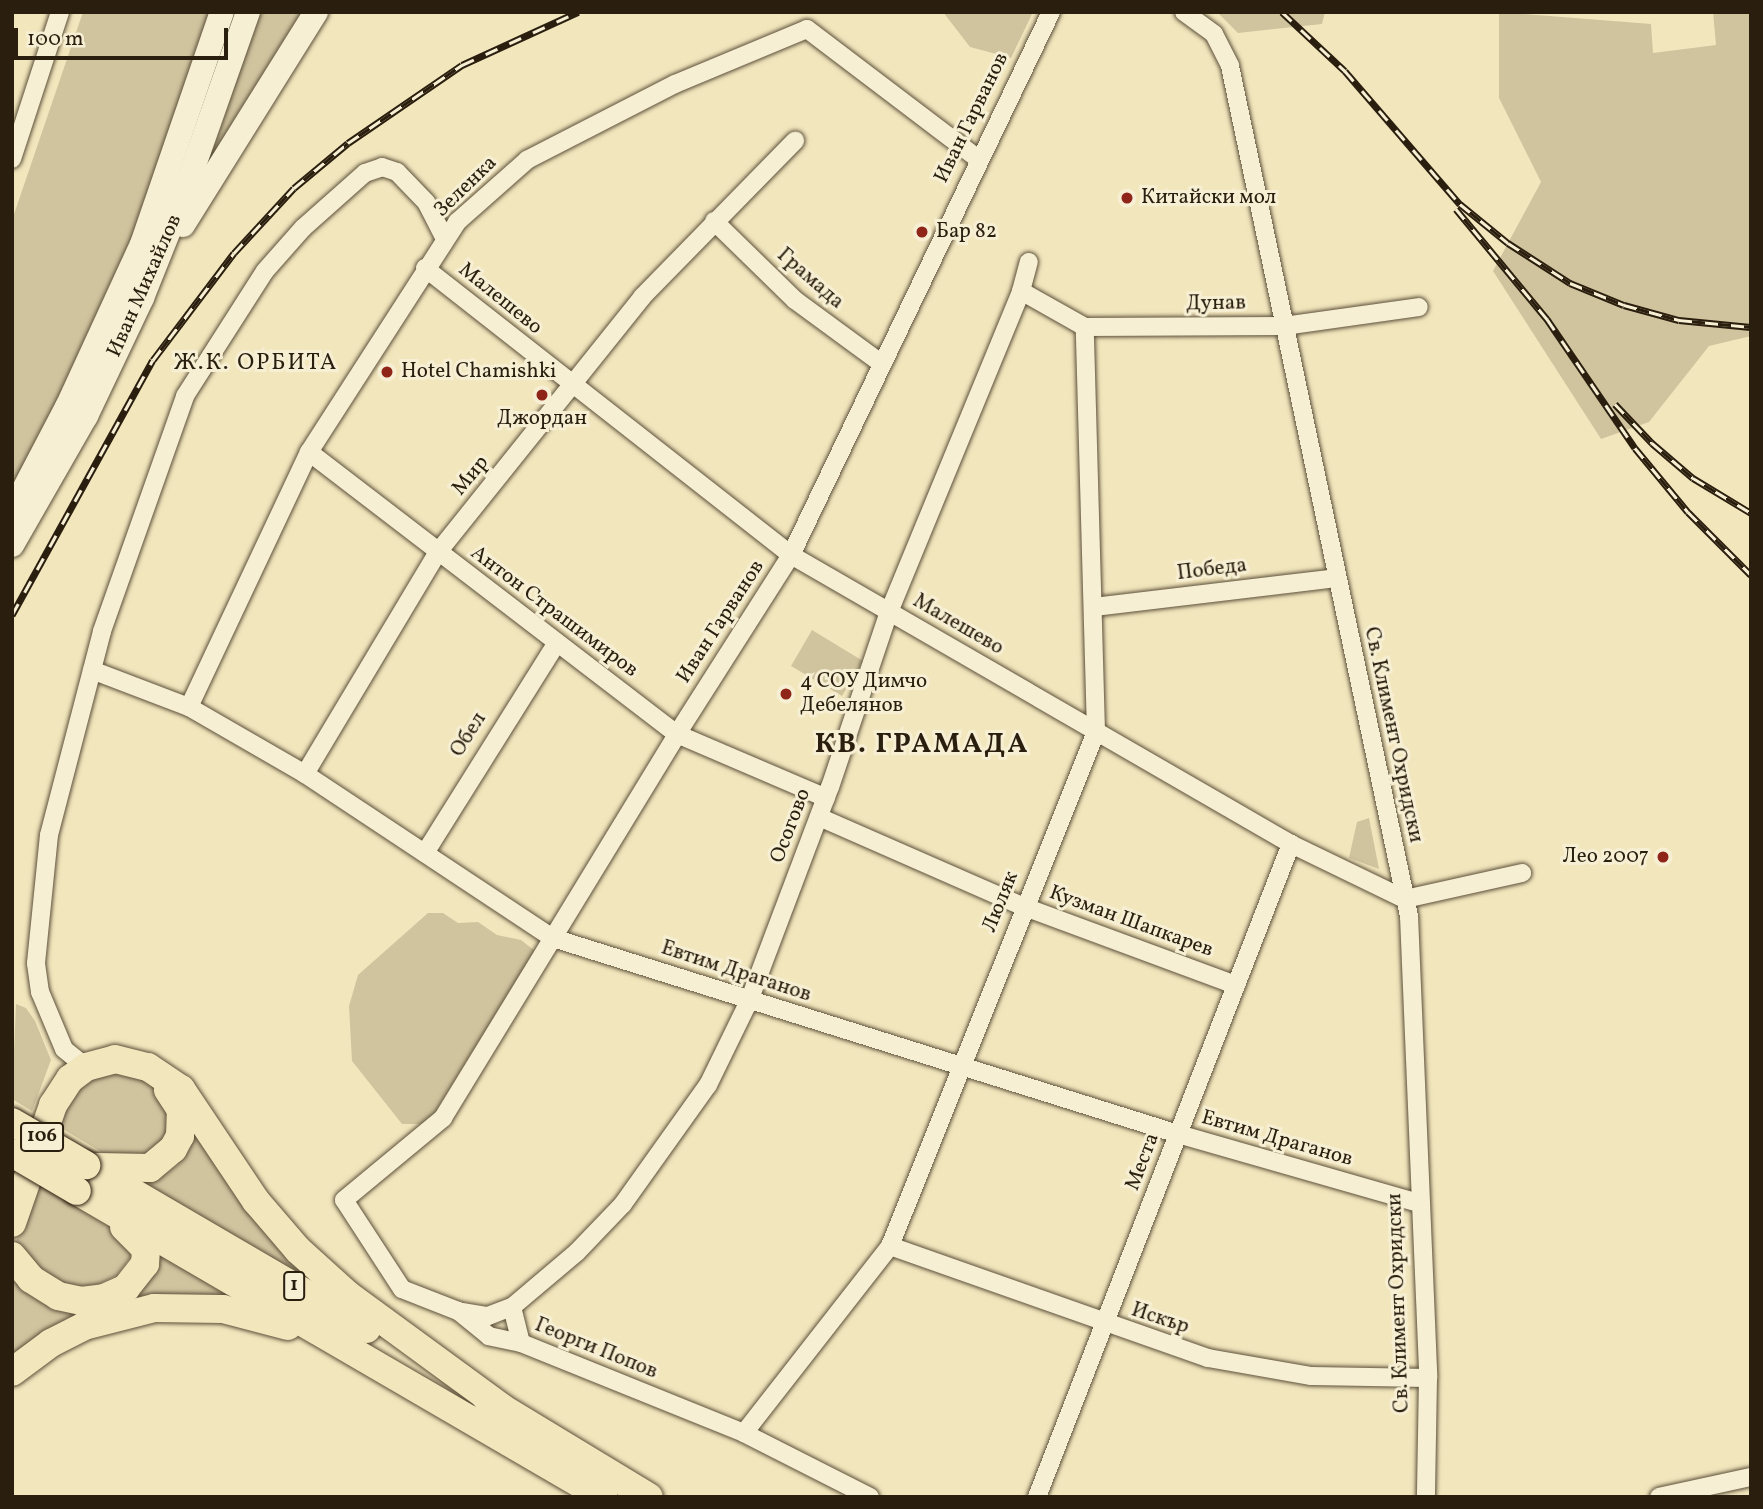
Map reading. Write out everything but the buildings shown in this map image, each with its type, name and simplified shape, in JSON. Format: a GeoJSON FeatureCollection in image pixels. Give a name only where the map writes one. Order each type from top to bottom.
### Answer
{"type":"FeatureCollection","features":[{"type":"Feature","properties":{"kind":"main road","name":"Иван Михайлов"},"geometry":{"type":"LineString","coordinates":[[12,512],[67,407],[136,256],[222,12]]}},
{"type":"Feature","properties":{"kind":"main road","name":"Иван Михайлов"},"geometry":{"type":"LineString","coordinates":[[12,545],[86,416],[163,250],[248,12]]}},
{"type":"Feature","properties":{"kind":"main road"},"geometry":{"type":"LineString","coordinates":[[163,250],[193,212],[316,12]]}},
{"type":"Feature","properties":{"kind":"main road"},"geometry":{"type":"LineString","coordinates":[[86,1067],[115,1059],[148,1067],[181,1089],[256,1201],[298,1250],[495,1418]]}},
{"type":"Feature","properties":{"kind":"main road","name":"106"},"geometry":{"type":"LineString","coordinates":[[13,1222],[53,1105],[70,1079],[86,1067]]}},
{"type":"Feature","properties":{"kind":"main road"},"geometry":{"type":"LineString","coordinates":[[81,1178],[150,1168],[173,1149],[180,1136],[181,1110],[148,1067]]}},
{"type":"Feature","properties":{"kind":"main road","name":"1"},"geometry":{"type":"LineString","coordinates":[[12,1122],[81,1178],[495,1418],[649,1497]]}},
{"type":"Feature","properties":{"kind":"main road","name":"1"},"geometry":{"type":"LineString","coordinates":[[12,1153],[81,1178]]}},
{"type":"Feature","properties":{"kind":"main road"},"geometry":{"type":"LineString","coordinates":[[12,1256],[39,1286],[68,1299],[104,1298],[134,1280],[145,1264],[141,1242],[81,1178]]}},
{"type":"Feature","properties":{"kind":"main road"},"geometry":{"type":"LineString","coordinates":[[12,1372],[51,1343],[118,1314],[206,1307],[292,1328],[495,1418]]}},
{"type":"Feature","properties":{"kind":"main road","name":"1"},"geometry":{"type":"LineString","coordinates":[[495,1418],[603,1497]]}},
{"type":"Feature","properties":{"kind":"street"},"geometry":{"type":"LineString","coordinates":[[12,159],[60,12]]}},
{"type":"Feature","properties":{"kind":"street","name":"Иван Гарванов"},"geometry":{"type":"LineString","coordinates":[[344,1200],[443,1118],[677,734],[791,555],[977,158],[1051,12]]}},
{"type":"Feature","properties":{"kind":"street","name":"Св. Климент Охридски"},"geometry":{"type":"LineString","coordinates":[[1184,12],[1214,34],[1230,66],[1409,916],[1418,1203],[1428,1378],[1426,1497]]}},
{"type":"Feature","properties":{"kind":"street","name":"Зеленка"},"geometry":{"type":"LineString","coordinates":[[189,706],[309,452],[444,239],[457,222],[533,156],[675,84],[807,29],[977,158]]}},
{"type":"Feature","properties":{"kind":"street","name":"Мир"},"geometry":{"type":"LineString","coordinates":[[305,774],[438,552],[572,388],[642,297],[795,141]]}},
{"type":"Feature","properties":{"kind":"street"},"geometry":{"type":"LineString","coordinates":[[86,1067],[64,1049],[40,992],[36,963],[49,835],[92,670],[145,499],[185,396],[265,271],[343,191],[365,173],[382,167],[397,172],[419,193],[444,239]]}},
{"type":"Feature","properties":{"kind":"street","name":"Грамада"},"geometry":{"type":"LineString","coordinates":[[714,221],[795,300],[882,364]]}},
{"type":"Feature","properties":{"kind":"street","name":"Осогово"},"geometry":{"type":"LineString","coordinates":[[512,1307],[577,1252],[623,1204],[708,1085],[749,1001],[826,798],[889,612],[1021,291],[1029,262]]}},
{"type":"Feature","properties":{"kind":"street","name":"Малешево"},"geometry":{"type":"LineString","coordinates":[[425,268],[572,388],[791,555],[1291,844],[1405,899]]}},
{"type":"Feature","properties":{"kind":"street","name":"Дунав"},"geometry":{"type":"LineString","coordinates":[[1021,291],[1085,327],[1284,326],[1419,307]]}},
{"type":"Feature","properties":{"kind":"street","name":"Люляк"},"geometry":{"type":"LineString","coordinates":[[744,1433],[890,1246],[1023,906],[1096,732],[1085,327]]}},
{"type":"Feature","properties":{"kind":"street","name":"Антон Страшимиров"},"geometry":{"type":"LineString","coordinates":[[309,452],[556,644],[677,734],[826,798]]}},
{"type":"Feature","properties":{"kind":"street","name":"Победа"},"geometry":{"type":"LineString","coordinates":[[1094,607],[1336,578]]}},
{"type":"Feature","properties":{"kind":"street","name":"Обел"},"geometry":{"type":"LineString","coordinates":[[425,853],[556,644]]}},
{"type":"Feature","properties":{"kind":"street","name":"Евтим Драганов"},"geometry":{"type":"LineString","coordinates":[[92,670],[189,706],[305,774],[553,938],[1178,1133],[1418,1203]]}},
{"type":"Feature","properties":{"kind":"street","name":"Кузман Шапкарев"},"geometry":{"type":"LineString","coordinates":[[819,817],[1023,906],[1236,985]]}},
{"type":"Feature","properties":{"kind":"street","name":"Места"},"geometry":{"type":"LineString","coordinates":[[1037,1497],[1291,844]]}},
{"type":"Feature","properties":{"kind":"street"},"geometry":{"type":"LineString","coordinates":[[1405,899],[1522,873]]}},
{"type":"Feature","properties":{"kind":"street","name":"Георги Попов"},"geometry":{"type":"LineString","coordinates":[[344,1200],[401,1289],[458,1311],[489,1336],[521,1343],[744,1433],[870,1497]]}},
{"type":"Feature","properties":{"kind":"street","name":"Искър"},"geometry":{"type":"LineString","coordinates":[[890,1246],[1104,1325],[1208,1358],[1311,1376],[1428,1378]]}},
{"type":"Feature","properties":{"kind":"street"},"geometry":{"type":"LineString","coordinates":[[458,1311],[488,1316],[512,1307],[521,1343]]}},
{"type":"Feature","properties":{"kind":"street"},"geometry":{"type":"LineString","coordinates":[[1659,1497],[1751,1477]]}},
{"type":"Feature","properties":{"kind":"shaded area"},"geometry":{"type":"Polygon","coordinates":[[[83,12],[211,12],[140,220],[12,499],[12,220],[83,12]]]}},
{"type":"Feature","properties":{"kind":"shaded area"},"geometry":{"type":"Polygon","coordinates":[[[259,12],[303,12],[205,174],[259,12]]]}},
{"type":"Feature","properties":{"kind":"shaded area"},"geometry":{"type":"Polygon","coordinates":[[[943,12],[1033,12],[1011,58],[970,47],[943,12]]]}},
{"type":"Feature","properties":{"kind":"shaded area"},"geometry":{"type":"Polygon","coordinates":[[[1217,12],[1325,12],[1322,24],[1238,33],[1217,12]]]}},
{"type":"Feature","properties":{"kind":"shaded area"},"geometry":{"type":"Polygon","coordinates":[[[1499,12],[1651,24],[1653,53],[1716,45],[1713,12],[1751,12],[1751,336],[1709,346],[1649,422],[1601,439],[1493,271],[1541,182],[1499,98],[1499,12]]]}},
{"type":"Feature","properties":{"kind":"shaded area"},"geometry":{"type":"Polygon","coordinates":[[[812,630],[863,661],[842,696],[791,666],[812,630]]]}},
{"type":"Feature","properties":{"kind":"shaded area"},"geometry":{"type":"Polygon","coordinates":[[[1369,818],[1379,869],[1349,858],[1357,822],[1369,818]]]}},
{"type":"Feature","properties":{"kind":"shaded area"},"geometry":{"type":"Polygon","coordinates":[[[428,913],[443,913],[458,923],[478,922],[497,935],[521,940],[535,951],[432,1117],[421,1124],[402,1124],[352,1061],[349,1006],[358,975],[428,913]]]}},
{"type":"Feature","properties":{"kind":"shaded area"},"geometry":{"type":"Polygon","coordinates":[[[16,1004],[26,1008],[35,1021],[51,1060],[32,1111],[12,1099],[16,1004]]]}},
{"type":"Feature","properties":{"kind":"shaded area"},"geometry":{"type":"Polygon","coordinates":[[[121,1069],[157,1086],[171,1121],[160,1152],[120,1163],[56,1125],[81,1084],[121,1069]]]}},
{"type":"Feature","properties":{"kind":"shaded area"},"geometry":{"type":"Polygon","coordinates":[[[190,1119],[341,1301],[133,1181],[164,1175],[179,1164],[190,1119]]]}},
{"type":"Feature","properties":{"kind":"shaded area"},"geometry":{"type":"Polygon","coordinates":[[[36,1182],[108,1223],[130,1247],[130,1257],[117,1275],[86,1290],[51,1285],[15,1245],[36,1182]]]}},
{"type":"Feature","properties":{"kind":"shaded area"},"geometry":{"type":"Polygon","coordinates":[[[155,1245],[265,1308],[213,1300],[12,1360],[12,1278],[88,1308],[155,1245]]]}},
{"type":"Feature","properties":{"kind":"railway"},"geometry":{"type":"LineString","coordinates":[[12,615],[153,360],[234,253],[294,188],[348,143],[462,65],[578,12]]}},
{"type":"Feature","properties":{"kind":"railway"},"geometry":{"type":"LineString","coordinates":[[1282,12],[1345,71],[1460,204],[1508,243],[1570,283],[1624,305],[1679,320],[1751,327]]}},
{"type":"Feature","properties":{"kind":"railway"},"geometry":{"type":"LineString","coordinates":[[1456,209],[1547,319],[1635,448],[1688,512],[1751,575]]}},
{"type":"Feature","properties":{"kind":"railway"},"geometry":{"type":"LineString","coordinates":[[1615,404],[1652,443],[1693,478],[1751,513]]}},
{"type":"Feature","properties":{"kind":"place","name":"Китайски мол"},"geometry":{"type":"Point","coordinates":[1127,198]}},
{"type":"Feature","properties":{"kind":"place","name":"Бар 82"},"geometry":{"type":"Point","coordinates":[922,232]}},
{"type":"Feature","properties":{"kind":"place","name":"Hotel Chamishki"},"geometry":{"type":"Point","coordinates":[387,372]}},
{"type":"Feature","properties":{"kind":"place","name":"Джордан"},"geometry":{"type":"Point","coordinates":[542,395]}},
{"type":"Feature","properties":{"kind":"place","name":"4 СОУ Димчо Дебелянов"},"geometry":{"type":"Point","coordinates":[786,694]}},
{"type":"Feature","properties":{"kind":"place","name":"Лео 2007"},"geometry":{"type":"Point","coordinates":[1663,857]}},
{"type":"Feature","properties":{"kind":"district","name":"Ж.К. ОРБИТА"},"geometry":{"type":"Point","coordinates":[256,363]}},
{"type":"Feature","properties":{"kind":"district","name":"КВ. ГРАМАДА"},"geometry":{"type":"Point","coordinates":[922,745]}}]}
